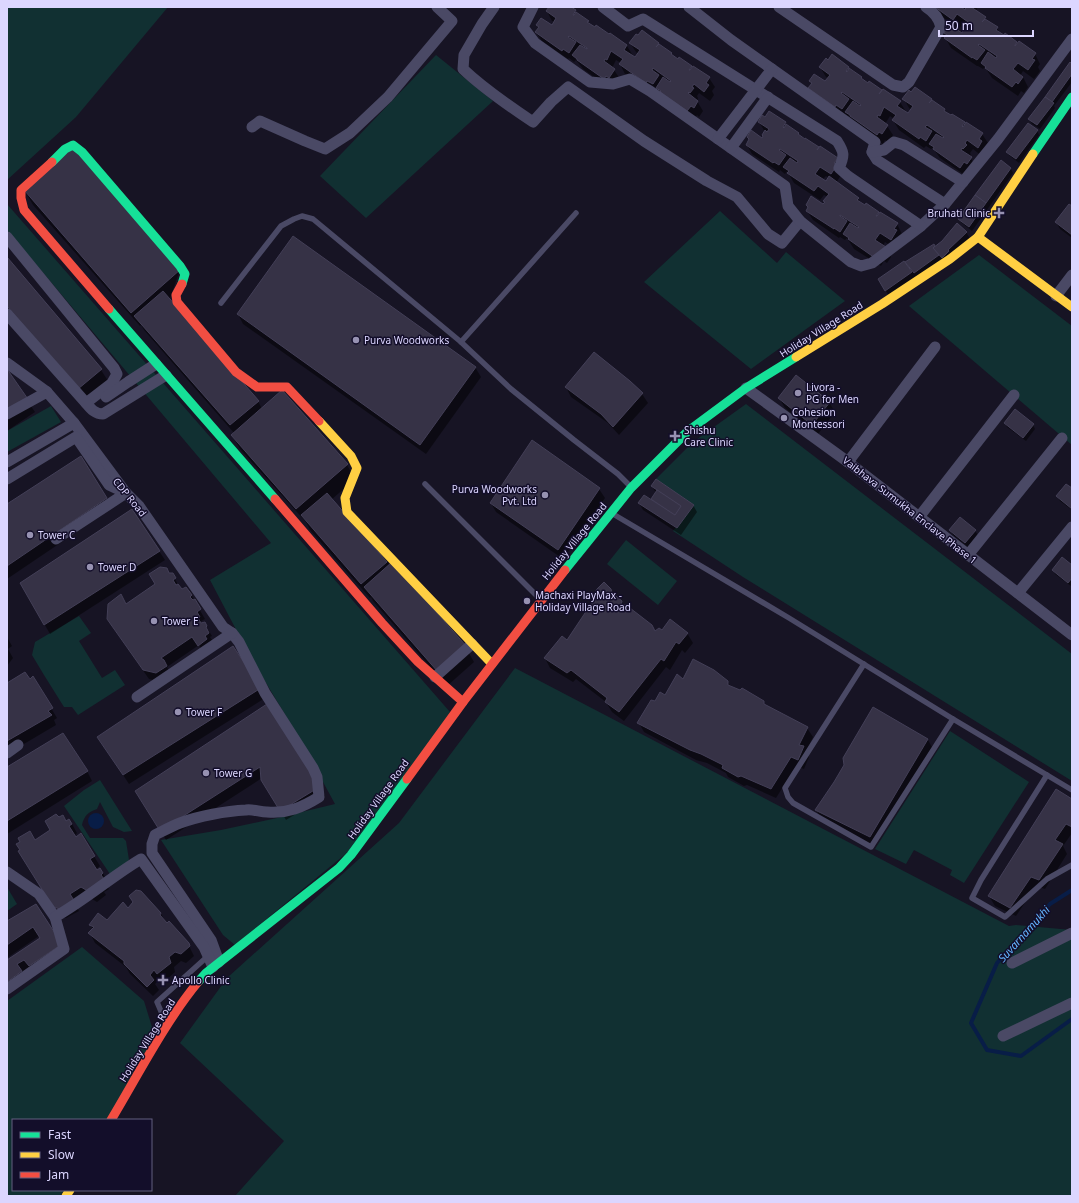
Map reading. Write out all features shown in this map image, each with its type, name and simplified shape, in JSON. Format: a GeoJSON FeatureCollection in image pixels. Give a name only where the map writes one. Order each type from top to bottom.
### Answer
{"type":"FeatureCollection","features":[{"type":"Feature","properties":{"kind":"street"},"geometry":{"type":"LineString","coordinates":[[252,127],[260,121],[325,149],[338,141],[350,133],[388,97],[452,21],[437,7]]}},
{"type":"Feature","properties":{"kind":"street"},"geometry":{"type":"LineString","coordinates":[[494,7],[464,55],[463,69],[472,78],[508,105],[533,122],[551,102],[568,87],[644,141],[707,181],[737,197],[768,234],[782,243],[800,221]]}},
{"type":"Feature","properties":{"kind":"street"},"geometry":{"type":"LineString","coordinates":[[533,7],[523,27],[535,44],[590,82],[613,84],[630,79],[785,186],[788,206],[800,221],[851,262],[861,266],[872,263],[921,226],[945,204],[998,139],[1072,39]]}},
{"type":"Feature","properties":{"kind":"street"},"geometry":{"type":"LineString","coordinates":[[603,7],[628,26],[643,19],[837,140],[843,152],[843,160],[840,168],[848,176],[921,226]]}},
{"type":"Feature","properties":{"kind":"street"},"geometry":{"type":"LineString","coordinates":[[689,7],[731,40],[875,142],[872,152],[877,160],[945,204]]}},
{"type":"Feature","properties":{"kind":"street"},"geometry":{"type":"LineString","coordinates":[[779,7],[893,85],[903,87],[909,82],[941,27],[939,20],[932,11],[926,7]]}},
{"type":"Feature","properties":{"kind":"street"},"geometry":{"type":"LineString","coordinates":[[718,139],[772,69]]}},
{"type":"Feature","properties":{"kind":"street"},"geometry":{"type":"LineString","coordinates":[[731,148],[768,97]]}},
{"type":"Feature","properties":{"kind":"street","name":"Holiday Village Road"},"geometry":{"type":"LineString","coordinates":[[112,1119],[167,1026],[206,973],[343,864],[541,600],[631,488],[688,431],[746,388],[932,272],[978,237],[1072,97]]}},
{"type":"Feature","properties":{"kind":"street"},"geometry":{"type":"LineString","coordinates":[[872,152],[884,150],[894,142],[904,145],[963,182]]}},
{"type":"Feature","properties":{"kind":"street"},"geometry":{"type":"LineString","coordinates":[[463,702],[418,662],[382,624],[211,424],[156,364],[24,210],[21,190],[65,149],[73,145],[82,152],[180,266],[184,274],[182,284],[176,295],[177,302],[236,372],[257,387],[287,387],[351,456],[357,468],[346,498],[347,512],[492,664]]}},
{"type":"Feature","properties":{"kind":"street"},"geometry":{"type":"LineString","coordinates":[[7,237],[114,368],[117,374],[112,383],[88,405]]}},
{"type":"Feature","properties":{"kind":"street"},"geometry":{"type":"LineString","coordinates":[[978,237],[1072,308]]}},
{"type":"Feature","properties":{"kind":"street"},"geometry":{"type":"LineString","coordinates":[[1056,296],[1072,275]]}},
{"type":"Feature","properties":{"kind":"street"},"geometry":{"type":"LineString","coordinates":[[7,314],[88,405],[99,414],[103,414],[166,375]]}},
{"type":"Feature","properties":{"kind":"street"},"geometry":{"type":"LineString","coordinates":[[848,462],[935,347]]}},
{"type":"Feature","properties":{"kind":"street","name":"CDP Road"},"geometry":{"type":"LineString","coordinates":[[7,363],[47,392],[74,423],[126,493],[140,506],[223,627],[232,633],[239,642],[265,693],[317,777],[319,797],[304,806],[283,812],[268,813],[248,809],[215,814],[180,823],[155,835],[152,844],[152,853],[211,940],[216,965]]}},
{"type":"Feature","properties":{"kind":"street"},"geometry":{"type":"LineString","coordinates":[[88,405],[156,364]]}},
{"type":"Feature","properties":{"kind":"street","name":"Vaibhava Sumukha Enclave Phase 1"},"geometry":{"type":"LineString","coordinates":[[746,388],[848,462],[1071,633]]}},
{"type":"Feature","properties":{"kind":"street"},"geometry":{"type":"LineString","coordinates":[[7,414],[47,392]]}},
{"type":"Feature","properties":{"kind":"street"},"geometry":{"type":"LineString","coordinates":[[919,517],[1014,395]]}},
{"type":"Feature","properties":{"kind":"street"},"geometry":{"type":"LineString","coordinates":[[7,462],[74,423]]}},
{"type":"Feature","properties":{"kind":"street"},"geometry":{"type":"LineString","coordinates":[[7,479],[76,437],[109,485],[126,493]]}},
{"type":"Feature","properties":{"kind":"street"},"geometry":{"type":"LineString","coordinates":[[968,555],[1062,438]]}},
{"type":"Feature","properties":{"kind":"street"},"geometry":{"type":"LineString","coordinates":[[56,539],[126,493]]}},
{"type":"Feature","properties":{"kind":"street"},"geometry":{"type":"LineString","coordinates":[[1018,593],[1072,527]]}},
{"type":"Feature","properties":{"kind":"street"},"geometry":{"type":"LineString","coordinates":[[137,697],[232,633]]}},
{"type":"Feature","properties":{"kind":"street"},"geometry":{"type":"LineString","coordinates":[[436,677],[472,644]]}},
{"type":"Feature","properties":{"kind":"street"},"geometry":{"type":"LineString","coordinates":[[7,753],[18,745]]}},
{"type":"Feature","properties":{"kind":"street"},"geometry":{"type":"LineString","coordinates":[[55,917],[75,906],[125,869],[141,860],[204,947],[208,956],[216,965]]}},
{"type":"Feature","properties":{"kind":"street"},"geometry":{"type":"LineString","coordinates":[[7,872],[39,894],[55,917],[64,949],[7,989]]}},
{"type":"Feature","properties":{"kind":"street"},"geometry":{"type":"LineString","coordinates":[[1012,963],[1072,933]]}},
{"type":"Feature","properties":{"kind":"street"},"geometry":{"type":"LineString","coordinates":[[1003,1036],[1072,1003]]}},
{"type":"Feature","properties":{"kind":"lane"},"geometry":{"type":"LineString","coordinates":[[461,342],[576,213]]}},
{"type":"Feature","properties":{"kind":"lane"},"geometry":{"type":"LineString","coordinates":[[221,303],[281,226],[302,216],[313,219],[461,342],[511,389],[618,474],[631,488]]}},
{"type":"Feature","properties":{"kind":"lane"},"geometry":{"type":"LineString","coordinates":[[425,484],[541,600]]}},
{"type":"Feature","properties":{"kind":"lane"},"geometry":{"type":"LineString","coordinates":[[611,513],[1072,790]]}},
{"type":"Feature","properties":{"kind":"lane"},"geometry":{"type":"LineString","coordinates":[[864,664],[785,788],[788,797],[793,803],[871,847],[953,719]]}},
{"type":"Feature","properties":{"kind":"lane"},"geometry":{"type":"LineString","coordinates":[[1047,775],[981,880],[972,898],[1005,917],[1047,879],[1072,865]]}},
{"type":"Feature","properties":{"kind":"lane"},"geometry":{"type":"LineString","coordinates":[[167,1026],[157,1002],[208,956]]}},
{"type":"Feature","properties":{"kind":"green space"},"geometry":{"type":"Polygon","coordinates":[[[7,7],[168,7],[76,117],[7,180],[7,7]]]}},
{"type":"Feature","properties":{"kind":"green space"},"geometry":{"type":"Polygon","coordinates":[[[436,55],[493,101],[366,218],[320,176],[436,55]]]}},
{"type":"Feature","properties":{"kind":"green space"},"geometry":{"type":"Polygon","coordinates":[[[7,204],[450,712],[365,838],[235,945],[223,935],[161,840],[221,830],[335,804],[298,736],[251,658],[210,580],[271,543],[7,230],[7,204]]]}},
{"type":"Feature","properties":{"kind":"green space"},"geometry":{"type":"Polygon","coordinates":[[[720,211],[777,263],[786,252],[845,301],[751,369],[644,282],[720,211]]]}},
{"type":"Feature","properties":{"kind":"green space"},"geometry":{"type":"Polygon","coordinates":[[[979,255],[1072,326],[1072,445],[909,306],[979,255]]]}},
{"type":"Feature","properties":{"kind":"green space"},"geometry":{"type":"Polygon","coordinates":[[[746,404],[1072,654],[1072,781],[743,577],[673,531],[694,505],[656,479],[693,442],[746,404]]]}},
{"type":"Feature","properties":{"kind":"green space"},"geometry":{"type":"Polygon","coordinates":[[[51,406],[61,422],[7,452],[7,431],[51,406]]]}},
{"type":"Feature","properties":{"kind":"green space"},"geometry":{"type":"Polygon","coordinates":[[[626,540],[677,581],[658,605],[607,564],[626,540]]]}},
{"type":"Feature","properties":{"kind":"green space"},"geometry":{"type":"Polygon","coordinates":[[[79,616],[91,633],[79,641],[102,678],[115,670],[125,685],[78,715],[72,707],[64,707],[32,655],[35,642],[79,616]]]}},
{"type":"Feature","properties":{"kind":"green space"},"geometry":{"type":"Polygon","coordinates":[[[515,668],[1009,926],[1016,925],[1072,930],[1072,1196],[235,1196],[284,1141],[180,1043],[227,978],[399,823],[515,668]]]}},
{"type":"Feature","properties":{"kind":"green space"},"geometry":{"type":"Polygon","coordinates":[[[950,731],[1029,782],[964,883],[950,875],[952,870],[914,850],[906,864],[875,849],[950,731]]]}},
{"type":"Feature","properties":{"kind":"green space"},"geometry":{"type":"Polygon","coordinates":[[[100,780],[132,831],[124,832],[113,827],[100,802],[97,809],[85,817],[82,825],[90,838],[123,838],[126,841],[129,860],[119,870],[110,874],[64,806],[84,790],[100,780]]]}},
{"type":"Feature","properties":{"kind":"green space"},"geometry":{"type":"Polygon","coordinates":[[[7,887],[17,904],[7,911],[7,887]]]}},
{"type":"Feature","properties":{"kind":"green space"},"geometry":{"type":"Polygon","coordinates":[[[82,947],[144,1001],[156,1040],[108,1119],[12,1119],[12,1191],[63,1191],[60,1196],[7,1196],[7,1001],[82,947]]]}},
{"type":"Feature","properties":{"kind":"water"},"geometry":{"type":"Polygon","coordinates":[[[96,813],[102,815],[104,821],[102,827],[96,829],[90,827],[88,821],[90,815],[96,813]]]}},
{"type":"Feature","properties":{"kind":"building"},"geometry":{"type":"Polygon","coordinates":[[[549,7],[571,7],[576,10],[573,15],[576,12],[595,27],[596,25],[609,34],[610,33],[627,45],[624,50],[635,57],[640,50],[629,43],[636,34],[638,35],[642,30],[659,43],[656,47],[659,44],[678,59],[679,57],[692,66],[689,70],[693,66],[710,77],[706,83],[709,85],[704,92],[694,84],[692,87],[694,88],[690,93],[688,93],[698,101],[694,108],[691,106],[687,111],[656,88],[663,77],[670,82],[671,81],[653,68],[652,70],[659,75],[653,84],[647,81],[646,83],[619,64],[623,59],[611,51],[607,60],[605,59],[604,61],[615,69],[609,78],[606,76],[604,79],[572,55],[580,45],[587,48],[569,36],[568,37],[576,42],[569,53],[563,49],[562,51],[535,32],[539,27],[536,25],[541,18],[552,25],[556,18],[546,11],[549,7]]]}},
{"type":"Feature","properties":{"kind":"building"},"geometry":{"type":"Polygon","coordinates":[[[935,7],[961,7],[965,10],[966,7],[971,7],[986,17],[982,22],[985,19],[998,27],[996,30],[1004,35],[1005,33],[1017,42],[1015,46],[1019,41],[1036,53],[1032,59],[1035,60],[1028,70],[1018,63],[1013,69],[1023,77],[1018,84],[1016,82],[1012,87],[985,68],[986,67],[981,63],[988,52],[996,58],[997,56],[979,44],[978,45],[985,50],[977,60],[944,38],[947,35],[944,33],[950,25],[962,33],[962,30],[968,22],[957,14],[953,20],[935,7]]]}},
{"type":"Feature","properties":{"kind":"building"},"geometry":{"type":"Polygon","coordinates":[[[832,54],[849,67],[846,71],[847,72],[849,68],[868,83],[869,81],[882,90],[879,94],[883,89],[901,101],[897,106],[908,113],[913,106],[902,99],[909,90],[911,92],[915,87],[932,99],[929,103],[932,100],[945,109],[944,111],[965,122],[962,126],[963,127],[966,122],[983,133],[979,139],[982,141],[978,148],[967,140],[965,143],[967,145],[963,149],[962,148],[961,150],[972,157],[967,164],[964,162],[960,168],[933,149],[934,147],[929,144],[936,134],[943,138],[944,137],[927,125],[925,127],[932,131],[926,141],[920,137],[919,139],[892,120],[896,115],[884,107],[880,116],[878,115],[877,117],[888,125],[882,134],[879,132],[877,135],[845,112],[853,101],[860,106],[861,105],[842,92],[841,93],[849,99],[842,109],[836,105],[835,107],[808,88],[812,83],[809,81],[814,74],[825,81],[830,75],[819,67],[826,58],[828,60],[832,54]]]}},
{"type":"Feature","properties":{"kind":"building"},"geometry":{"type":"Polygon","coordinates":[[[1070,62],[1072,64],[1072,74],[1052,102],[1045,97],[1070,62]]]}},
{"type":"Feature","properties":{"kind":"building"},"geometry":{"type":"Polygon","coordinates":[[[1045,97],[1054,103],[1037,125],[1028,119],[1045,97]]]}},
{"type":"Feature","properties":{"kind":"building"},"geometry":{"type":"Polygon","coordinates":[[[769,111],[786,122],[783,127],[784,128],[786,124],[805,139],[819,147],[817,150],[820,146],[838,158],[834,163],[837,165],[831,174],[820,167],[815,174],[826,181],[829,176],[859,198],[857,200],[865,205],[866,203],[879,212],[876,216],[880,212],[898,223],[894,229],[897,230],[891,240],[880,233],[875,240],[886,247],[875,258],[843,234],[850,223],[858,228],[859,227],[840,215],[847,221],[840,232],[806,211],[808,207],[806,205],[811,196],[823,204],[825,202],[823,201],[829,194],[818,186],[814,191],[787,173],[789,171],[783,167],[790,158],[797,163],[798,161],[780,149],[779,150],[786,155],[779,165],[774,162],[773,163],[746,145],[749,139],[747,137],[751,130],[762,138],[765,130],[767,132],[769,129],[758,122],[762,115],[765,117],[769,111]]]}},
{"type":"Feature","properties":{"kind":"building"},"geometry":{"type":"Polygon","coordinates":[[[1028,123],[1038,130],[1016,159],[1006,152],[1028,123]]]}},
{"type":"Feature","properties":{"kind":"building"},"geometry":{"type":"Polygon","coordinates":[[[73,147],[181,269],[131,313],[24,190],[73,147]]]}},
{"type":"Feature","properties":{"kind":"building"},"geometry":{"type":"Polygon","coordinates":[[[1001,160],[1011,168],[986,203],[975,195],[1001,160]]]}},
{"type":"Feature","properties":{"kind":"building"},"geometry":{"type":"Polygon","coordinates":[[[975,195],[986,203],[969,227],[958,219],[975,195]]]}},
{"type":"Feature","properties":{"kind":"building"},"geometry":{"type":"Polygon","coordinates":[[[1069,204],[1072,206],[1072,235],[1055,222],[1069,204]]]}},
{"type":"Feature","properties":{"kind":"building"},"geometry":{"type":"Polygon","coordinates":[[[957,223],[967,232],[948,250],[949,251],[942,258],[933,248],[942,241],[957,223]]]}},
{"type":"Feature","properties":{"kind":"building","name":"Purva Woodworks"},"geometry":{"type":"Polygon","coordinates":[[[293,236],[476,367],[420,445],[237,314],[293,236]]]}},
{"type":"Feature","properties":{"kind":"building"},"geometry":{"type":"Polygon","coordinates":[[[934,244],[935,246],[933,248],[939,255],[914,273],[905,262],[934,244]]]}},
{"type":"Feature","properties":{"kind":"building"},"geometry":{"type":"Polygon","coordinates":[[[7,257],[102,369],[78,389],[7,306],[7,257]]]}},
{"type":"Feature","properties":{"kind":"building"},"geometry":{"type":"Polygon","coordinates":[[[904,261],[912,272],[885,291],[878,279],[904,261]]]}},
{"type":"Feature","properties":{"kind":"building"},"geometry":{"type":"Polygon","coordinates":[[[163,291],[259,401],[230,425],[134,316],[163,291]]]}},
{"type":"Feature","properties":{"kind":"building"},"geometry":{"type":"Polygon","coordinates":[[[594,352],[643,393],[613,427],[601,414],[565,387],[594,352]]]}},
{"type":"Feature","properties":{"kind":"building"},"geometry":{"type":"Polygon","coordinates":[[[7,369],[30,402],[7,418],[7,369]]]}},
{"type":"Feature","properties":{"kind":"building"},"geometry":{"type":"Polygon","coordinates":[[[796,375],[830,402],[812,425],[778,398],[796,375]]]}},
{"type":"Feature","properties":{"kind":"building"},"geometry":{"type":"Polygon","coordinates":[[[282,390],[348,464],[296,509],[231,435],[282,390]]]}},
{"type":"Feature","properties":{"kind":"building"},"geometry":{"type":"Polygon","coordinates":[[[1015,409],[1034,424],[1023,438],[1004,423],[1015,409]]]}},
{"type":"Feature","properties":{"kind":"building","name":"Purva Woodworks Pvt. Ltd"},"geometry":{"type":"Polygon","coordinates":[[[532,440],[600,488],[558,550],[490,503],[532,440]]]}},
{"type":"Feature","properties":{"kind":"building","name":"Tower C"},"geometry":{"type":"Polygon","coordinates":[[[81,456],[107,498],[7,566],[7,504],[81,456]]]}},
{"type":"Feature","properties":{"kind":"building"},"geometry":{"type":"Polygon","coordinates":[[[656,479],[694,505],[677,528],[638,503],[644,495],[675,515],[681,506],[651,486],[656,479]]]}},
{"type":"Feature","properties":{"kind":"building"},"geometry":{"type":"Polygon","coordinates":[[[1066,484],[1072,488],[1072,509],[1056,496],[1066,484]]]}},
{"type":"Feature","properties":{"kind":"building"},"geometry":{"type":"Polygon","coordinates":[[[657,490],[681,506],[675,515],[651,499],[657,490]]]}},
{"type":"Feature","properties":{"kind":"building"},"geometry":{"type":"Polygon","coordinates":[[[327,493],[387,562],[361,584],[301,515],[327,493]]]}},
{"type":"Feature","properties":{"kind":"building","name":"Tower D"},"geometry":{"type":"Polygon","coordinates":[[[132,509],[160,551],[44,625],[20,583],[132,509]]]}},
{"type":"Feature","properties":{"kind":"building"},"geometry":{"type":"Polygon","coordinates":[[[960,517],[976,530],[965,543],[949,530],[960,517]]]}},
{"type":"Feature","properties":{"kind":"building"},"geometry":{"type":"Polygon","coordinates":[[[1062,557],[1072,565],[1072,578],[1068,583],[1052,570],[1062,557]]]}},
{"type":"Feature","properties":{"kind":"building"},"geometry":{"type":"Polygon","coordinates":[[[392,562],[467,647],[438,672],[364,587],[392,562]]]}},
{"type":"Feature","properties":{"kind":"building","name":"Tower E"},"geometry":{"type":"Polygon","coordinates":[[[160,567],[167,568],[169,573],[173,573],[176,578],[173,580],[176,585],[178,584],[182,589],[186,587],[192,595],[190,597],[193,600],[195,599],[201,609],[197,612],[200,617],[198,618],[201,623],[205,622],[209,633],[205,636],[207,639],[198,646],[192,637],[161,658],[167,666],[156,673],[143,670],[107,619],[108,604],[121,594],[126,604],[155,584],[149,574],[160,567]]]}},
{"type":"Feature","properties":{"kind":"building"},"geometry":{"type":"Polygon","coordinates":[[[604,582],[611,589],[612,593],[622,601],[621,605],[626,605],[630,608],[652,625],[655,631],[659,628],[662,630],[670,619],[688,633],[679,644],[676,642],[664,661],[661,659],[619,712],[605,702],[607,698],[571,670],[567,673],[544,658],[562,636],[567,640],[597,595],[596,590],[604,582]]]}},
{"type":"Feature","properties":{"kind":"building","name":"Tower F"},"geometry":{"type":"Polygon","coordinates":[[[233,646],[261,688],[123,775],[97,737],[233,646]]]}},
{"type":"Feature","properties":{"kind":"building"},"geometry":{"type":"Polygon","coordinates":[[[693,659],[714,670],[728,681],[728,685],[740,690],[742,688],[764,701],[764,704],[808,727],[799,745],[804,746],[798,760],[791,757],[771,789],[741,776],[738,777],[722,768],[723,765],[637,723],[651,700],[655,701],[660,692],[665,695],[677,674],[683,679],[693,659]]]}},
{"type":"Feature","properties":{"kind":"building"},"geometry":{"type":"Polygon","coordinates":[[[25,672],[30,679],[33,676],[53,708],[48,711],[52,715],[7,741],[7,683],[25,672]]]}},
{"type":"Feature","properties":{"kind":"building","name":"Tower G"},"geometry":{"type":"Polygon","coordinates":[[[267,704],[321,786],[280,811],[261,780],[260,767],[160,831],[135,791],[267,704]]]}},
{"type":"Feature","properties":{"kind":"building"},"geometry":{"type":"Polygon","coordinates":[[[873,707],[928,739],[870,837],[815,810],[844,765],[843,758],[873,707]]]}},
{"type":"Feature","properties":{"kind":"building"},"geometry":{"type":"Polygon","coordinates":[[[63,733],[88,771],[7,821],[7,767],[63,733]]]}},
{"type":"Feature","properties":{"kind":"building"},"geometry":{"type":"Polygon","coordinates":[[[1056,789],[1072,799],[1072,827],[1066,824],[1055,840],[1063,844],[1039,880],[1031,877],[1010,908],[988,896],[1056,789]]]}},
{"type":"Feature","properties":{"kind":"building"},"geometry":{"type":"Polygon","coordinates":[[[56,814],[59,817],[63,815],[66,821],[69,819],[72,824],[69,826],[76,837],[81,833],[95,856],[90,859],[97,870],[100,868],[103,873],[101,875],[104,879],[91,893],[81,887],[70,894],[75,902],[60,909],[53,907],[18,851],[20,850],[16,844],[20,842],[18,838],[30,831],[35,840],[50,830],[45,821],[56,814]]]}},
{"type":"Feature","properties":{"kind":"building"},"geometry":{"type":"Polygon","coordinates":[[[136,890],[141,891],[161,913],[160,915],[167,923],[169,921],[190,946],[181,954],[175,952],[169,957],[171,963],[157,974],[154,970],[150,975],[154,980],[147,987],[124,964],[124,961],[88,933],[94,927],[89,925],[98,913],[107,920],[123,902],[128,908],[133,902],[129,896],[136,890]]]}},
{"type":"Feature","properties":{"kind":"building"},"geometry":{"type":"Polygon","coordinates":[[[36,904],[62,944],[29,966],[24,960],[17,964],[22,971],[7,982],[7,960],[40,938],[33,927],[7,945],[7,921],[36,904]]]}},
{"type":"Feature","properties":{"kind":"waterway","name":"Suvarnamukhi"},"geometry":{"type":"LineString","coordinates":[[1072,890],[1050,904],[997,963],[971,1023],[987,1050],[1021,1056],[1072,1019]]}},
{"type":"Feature","properties":{"kind":"traffic: fast"},"geometry":{"type":"LineString","coordinates":[[1033,154],[1072,97]]}},
{"type":"Feature","properties":{"kind":"traffic: fast"},"geometry":{"type":"LineString","coordinates":[[52,162],[65,149],[73,145],[82,152],[180,266],[185,274],[182,284]]}},
{"type":"Feature","properties":{"kind":"traffic: fast"},"geometry":{"type":"LineString","coordinates":[[109,309],[275,499]]}},
{"type":"Feature","properties":{"kind":"traffic: fast"},"geometry":{"type":"LineString","coordinates":[[565,570],[631,488],[688,431],[746,388],[796,357]]}},
{"type":"Feature","properties":{"kind":"traffic: fast"},"geometry":{"type":"LineString","coordinates":[[198,982],[206,973],[339,868],[351,855],[407,779]]}},
{"type":"Feature","properties":{"kind":"traffic: slow"},"geometry":{"type":"LineString","coordinates":[[796,357],[882,304],[950,259],[978,237],[1033,154]]}},
{"type":"Feature","properties":{"kind":"traffic: slow"},"geometry":{"type":"LineString","coordinates":[[978,237],[1072,307]]}},
{"type":"Feature","properties":{"kind":"traffic: slow"},"geometry":{"type":"LineString","coordinates":[[319,421],[351,456],[357,468],[345,498],[347,512],[492,664]]}},
{"type":"Feature","properties":{"kind":"traffic: slow"},"geometry":{"type":"LineString","coordinates":[[66,1196],[69,1191]]}},
{"type":"Feature","properties":{"kind":"traffic: jam"},"geometry":{"type":"LineString","coordinates":[[52,162],[21,190],[24,210],[109,309]]}},
{"type":"Feature","properties":{"kind":"traffic: jam"},"geometry":{"type":"LineString","coordinates":[[182,284],[176,295],[177,302],[236,372],[257,387],[287,387],[319,421]]}},
{"type":"Feature","properties":{"kind":"traffic: jam"},"geometry":{"type":"LineString","coordinates":[[275,499],[382,623],[418,662],[463,702]]}},
{"type":"Feature","properties":{"kind":"traffic: jam"},"geometry":{"type":"LineString","coordinates":[[407,779],[463,702],[565,570]]}},
{"type":"Feature","properties":{"kind":"traffic: jam"},"geometry":{"type":"LineString","coordinates":[[112,1119],[163,1031],[198,982]]}},
{"type":"Feature","properties":{"kind":"place","name":"Bruhati Clinic"},"geometry":{"type":"Point","coordinates":[999,213]}},
{"type":"Feature","properties":{"kind":"place","name":"Purva Woodworks"},"geometry":{"type":"Point","coordinates":[356,340]}},
{"type":"Feature","properties":{"kind":"place","name":"Livora - PG for Men"},"geometry":{"type":"Point","coordinates":[798,393]}},
{"type":"Feature","properties":{"kind":"place","name":"Cohesion Montessori"},"geometry":{"type":"Point","coordinates":[784,418]}},
{"type":"Feature","properties":{"kind":"place","name":"Shishu Care Clinic"},"geometry":{"type":"Point","coordinates":[675,436]}},
{"type":"Feature","properties":{"kind":"place","name":"Purva Woodworks Pvt. Ltd"},"geometry":{"type":"Point","coordinates":[545,495]}},
{"type":"Feature","properties":{"kind":"place","name":"Tower C"},"geometry":{"type":"Point","coordinates":[30,535]}},
{"type":"Feature","properties":{"kind":"place","name":"Tower D"},"geometry":{"type":"Point","coordinates":[90,567]}},
{"type":"Feature","properties":{"kind":"place","name":"Machaxi PlayMax - Holiday Village Road"},"geometry":{"type":"Point","coordinates":[527,601]}},
{"type":"Feature","properties":{"kind":"place","name":"Tower E"},"geometry":{"type":"Point","coordinates":[154,621]}},
{"type":"Feature","properties":{"kind":"place","name":"Tower F"},"geometry":{"type":"Point","coordinates":[178,712]}},
{"type":"Feature","properties":{"kind":"place","name":"Tower G"},"geometry":{"type":"Point","coordinates":[206,773]}},
{"type":"Feature","properties":{"kind":"place","name":"Apollo Clinic"},"geometry":{"type":"Point","coordinates":[163,980]}}]}
